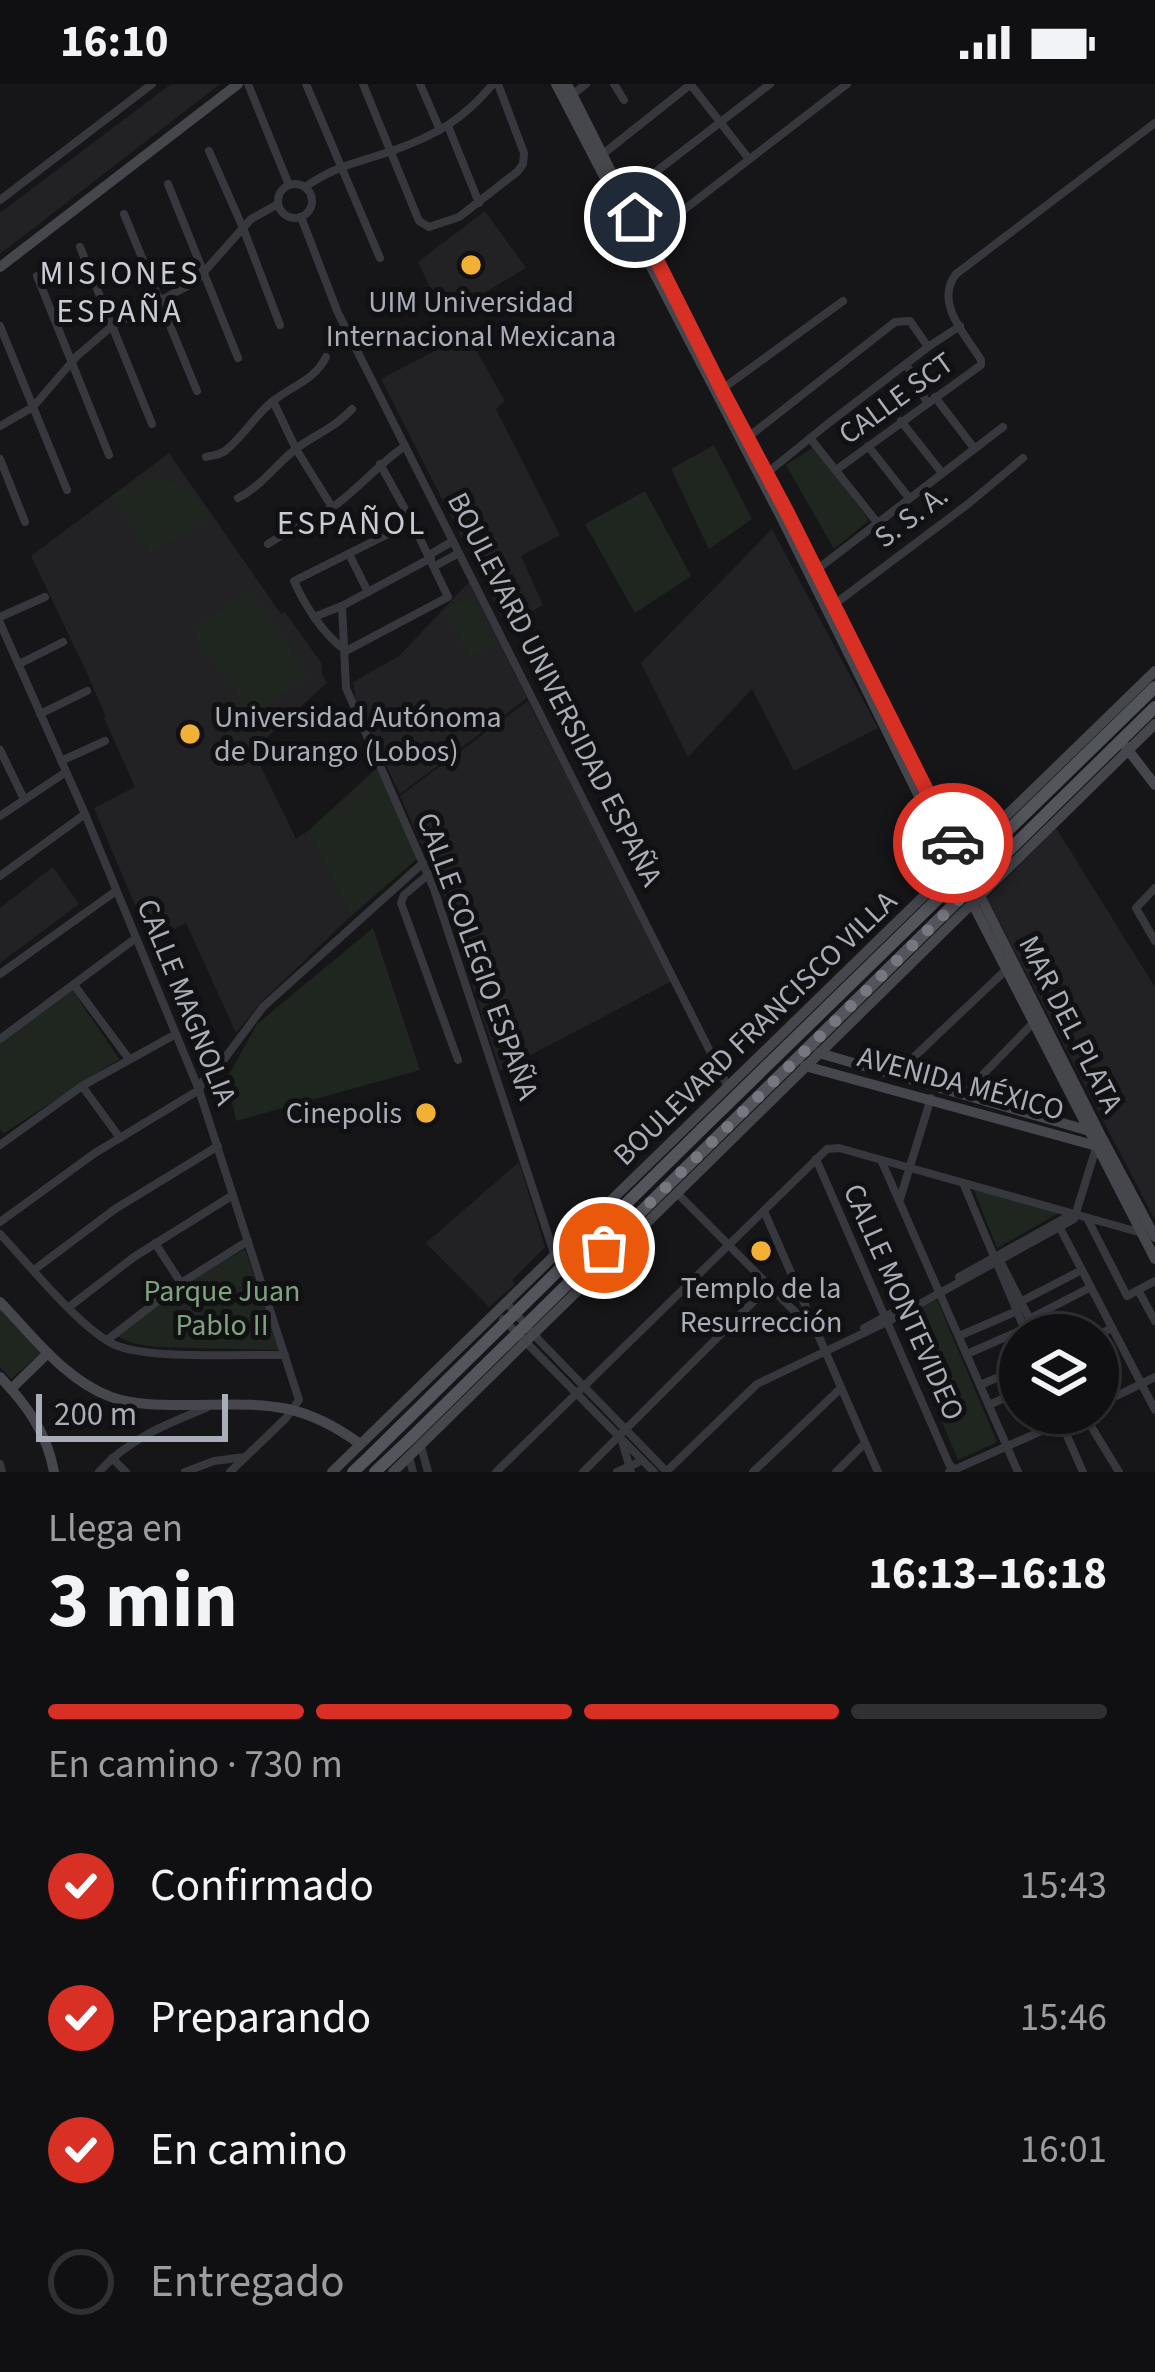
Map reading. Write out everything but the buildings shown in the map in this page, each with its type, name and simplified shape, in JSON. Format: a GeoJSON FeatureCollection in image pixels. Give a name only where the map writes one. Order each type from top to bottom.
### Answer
{"type":"FeatureCollection","features":[{"type":"Feature","properties":{"kind":"main road"},"geometry":{"type":"LineString","coordinates":[[0,267],[238,84]]}},
{"type":"Feature","properties":{"kind":"main road"},"geometry":{"type":"LineString","coordinates":[[556,84],[568,92],[603,154],[620,199],[646,239],[694,344]]}},
{"type":"Feature","properties":{"kind":"main road"},"geometry":{"type":"LineString","coordinates":[[568,92],[812,573]]}},
{"type":"Feature","properties":{"kind":"main road"},"geometry":{"type":"LineString","coordinates":[[744,440],[767,473],[812,573]]}},
{"type":"Feature","properties":{"kind":"main road","name":"MAR DEL PLATA"},"geometry":{"type":"LineString","coordinates":[[812,573],[1152,1247]]}},
{"type":"Feature","properties":{"kind":"main road","name":"BOULEVARD FRANCISCO VILLA"},"geometry":{"type":"LineString","coordinates":[[375,1472],[714,1140],[1076,800],[1155,670]]}},
{"type":"Feature","properties":{"kind":"main road","name":"BOULEVARD FRANCISCO VILLA"},"geometry":{"type":"LineString","coordinates":[[393,1472],[973,894],[1155,686]]}},
{"type":"Feature","properties":{"kind":"main road","name":"BOULEVARD FRANCISCO VILLA"},"geometry":{"type":"LineString","coordinates":[[331,1471],[904,915],[1155,707]]}},
{"type":"Feature","properties":{"kind":"main road","name":"BOULEVARD FRANCISCO VILLA"},"geometry":{"type":"LineString","coordinates":[[1116,735],[1155,724]]}},
{"type":"Feature","properties":{"kind":"main road"},"geometry":{"type":"LineString","coordinates":[[1116,735],[1155,785]]}},
{"type":"Feature","properties":{"kind":"main road"},"geometry":{"type":"LineString","coordinates":[[1055,805],[1076,800]]}},
{"type":"Feature","properties":{"kind":"main road"},"geometry":{"type":"LineString","coordinates":[[1006,869],[1007,851]]}},
{"type":"Feature","properties":{"kind":"main road","name":"BOULEVARD FRANCISCO VILLA"},"geometry":{"type":"LineString","coordinates":[[353,1472],[903,932],[960,868]]}},
{"type":"Feature","properties":{"kind":"main road"},"geometry":{"type":"LineString","coordinates":[[903,932],[904,915]]}},
{"type":"Feature","properties":{"kind":"main road"},"geometry":{"type":"LineString","coordinates":[[1010,966],[1034,1022],[1098,1138]]}},
{"type":"Feature","properties":{"kind":"main road","name":"AVENIDA MÉXICO"},"geometry":{"type":"LineString","coordinates":[[818,1053],[1098,1138]]}},
{"type":"Feature","properties":{"kind":"main road","name":"AVENIDA MÉXICO"},"geometry":{"type":"LineString","coordinates":[[805,1066],[1098,1138]]}},
{"type":"Feature","properties":{"kind":"main road"},"geometry":{"type":"LineString","coordinates":[[0,1301],[74,1377],[107,1396],[143,1404],[293,1409],[320,1419],[360,1444]]}},
{"type":"Feature","properties":{"kind":"main road"},"geometry":{"type":"LineString","coordinates":[[11,1389],[48,1353]]}},
{"type":"Feature","properties":{"kind":"main road"},"geometry":{"type":"LineString","coordinates":[[0,1377],[36,1421],[54,1472]]}},
{"type":"Feature","properties":{"kind":"street"},"geometry":{"type":"LineString","coordinates":[[0,200],[152,84]]}},
{"type":"Feature","properties":{"kind":"street"},"geometry":{"type":"LineString","coordinates":[[248,84],[289,185]]}},
{"type":"Feature","properties":{"kind":"street"},"geometry":{"type":"LineString","coordinates":[[306,84],[380,258]]}},
{"type":"Feature","properties":{"kind":"street"},"geometry":{"type":"LineString","coordinates":[[305,187],[312,205],[302,217],[289,218],[278,204],[280,192],[289,185],[305,187],[339,166],[390,152],[444,128],[468,112],[483,88],[495,84],[525,157],[518,172],[479,203],[429,227],[419,221],[390,152],[364,84]]}},
{"type":"Feature","properties":{"kind":"street"},"geometry":{"type":"LineString","coordinates":[[420,84],[479,203]]}},
{"type":"Feature","properties":{"kind":"street"},"geometry":{"type":"LineString","coordinates":[[568,92],[586,84]]}},
{"type":"Feature","properties":{"kind":"street"},"geometry":{"type":"LineString","coordinates":[[614,84],[624,100]]}},
{"type":"Feature","properties":{"kind":"street"},"geometry":{"type":"LineString","coordinates":[[603,154],[691,84],[749,160]]}},
{"type":"Feature","properties":{"kind":"street"},"geometry":{"type":"LineString","coordinates":[[620,199],[770,84]]}},
{"type":"Feature","properties":{"kind":"street"},"geometry":{"type":"LineString","coordinates":[[827,84],[835,93]]}},
{"type":"Feature","properties":{"kind":"street"},"geometry":{"type":"LineString","coordinates":[[646,239],[847,84]]}},
{"type":"Feature","properties":{"kind":"street"},"geometry":{"type":"LineString","coordinates":[[767,473],[961,326],[949,307],[947,290],[961,269],[1155,123]]}},
{"type":"Feature","properties":{"kind":"street"},"geometry":{"type":"LineString","coordinates":[[209,151],[280,325]]}},
{"type":"Feature","properties":{"kind":"street"},"geometry":{"type":"LineString","coordinates":[[168,184],[238,358]]}},
{"type":"Feature","properties":{"kind":"street"},"geometry":{"type":"LineString","coordinates":[[0,426],[33,406],[112,326],[182,291],[205,274],[243,228],[278,204]]}},
{"type":"Feature","properties":{"kind":"street"},"geometry":{"type":"LineString","coordinates":[[124,214],[196,392]]}},
{"type":"Feature","properties":{"kind":"street","name":"BOULEVARD UNIVERSIDAD ESPAÑA"},"geometry":{"type":"LineString","coordinates":[[302,217],[338,313],[728,1087]]}},
{"type":"Feature","properties":{"kind":"street"},"geometry":{"type":"LineString","coordinates":[[80,248],[152,424]]}},
{"type":"Feature","properties":{"kind":"street"},"geometry":{"type":"LineString","coordinates":[[37,276],[109,455]]}},
{"type":"Feature","properties":{"kind":"street"},"geometry":{"type":"LineString","coordinates":[[718,392],[843,302]]}},
{"type":"Feature","properties":{"kind":"street"},"geometry":{"type":"LineString","coordinates":[[744,440],[888,327],[906,320],[928,347]]}},
{"type":"Feature","properties":{"kind":"street"},"geometry":{"type":"LineString","coordinates":[[0,326],[67,490]]}},
{"type":"Feature","properties":{"kind":"street","name":"CALLE SCT"},"geometry":{"type":"LineString","coordinates":[[836,470],[978,368],[982,362],[961,326]]}},
{"type":"Feature","properties":{"kind":"street"},"geometry":{"type":"LineString","coordinates":[[206,457],[227,449],[273,401],[313,376],[326,357]]}},
{"type":"Feature","properties":{"kind":"street"},"geometry":{"type":"LineString","coordinates":[[906,365],[975,448]]}},
{"type":"Feature","properties":{"kind":"street"},"geometry":{"type":"LineString","coordinates":[[273,401],[332,507]]}},
{"type":"Feature","properties":{"kind":"street"},"geometry":{"type":"LineString","coordinates":[[238,498],[352,409]]}},
{"type":"Feature","properties":{"kind":"street"},"geometry":{"type":"LineString","coordinates":[[901,422],[942,473]]}},
{"type":"Feature","properties":{"kind":"street"},"geometry":{"type":"LineString","coordinates":[[812,573],[1003,427]]}},
{"type":"Feature","properties":{"kind":"street"},"geometry":{"type":"LineString","coordinates":[[810,438],[876,522]]}},
{"type":"Feature","properties":{"kind":"street"},"geometry":{"type":"LineString","coordinates":[[268,544],[332,507],[405,446]]}},
{"type":"Feature","properties":{"kind":"street"},"geometry":{"type":"LineString","coordinates":[[868,446],[909,498]]}},
{"type":"Feature","properties":{"kind":"street","name":"S. S. A."},"geometry":{"type":"LineString","coordinates":[[830,608],[1023,458]]}},
{"type":"Feature","properties":{"kind":"street"},"geometry":{"type":"LineString","coordinates":[[0,459],[25,522]]}},
{"type":"Feature","properties":{"kind":"street"},"geometry":{"type":"LineString","coordinates":[[346,651],[447,598],[380,464]]}},
{"type":"Feature","properties":{"kind":"street"},"geometry":{"type":"LineString","coordinates":[[346,651],[314,617],[294,580],[412,522]]}},
{"type":"Feature","properties":{"kind":"street"},"geometry":{"type":"LineString","coordinates":[[431,560],[453,541]]}},
{"type":"Feature","properties":{"kind":"street"},"geometry":{"type":"LineString","coordinates":[[314,617],[431,560],[459,553]]}},
{"type":"Feature","properties":{"kind":"street"},"geometry":{"type":"LineString","coordinates":[[349,554],[368,592]]}},
{"type":"Feature","properties":{"kind":"street"},"geometry":{"type":"LineString","coordinates":[[0,620],[45,597]]}},
{"type":"Feature","properties":{"kind":"street"},"geometry":{"type":"LineString","coordinates":[[341,606],[346,651]]}},
{"type":"Feature","properties":{"kind":"street","name":"CALLE MAGNOLIA"},"geometry":{"type":"LineString","coordinates":[[0,620],[200,1090],[299,1400],[293,1409]]}},
{"type":"Feature","properties":{"kind":"street"},"geometry":{"type":"LineString","coordinates":[[19,664],[63,642]]}},
{"type":"Feature","properties":{"kind":"street","name":"CALLE COLEGIO ESPAÑA"},"geometry":{"type":"LineString","coordinates":[[346,651],[344,677],[429,874],[555,1256]]}},
{"type":"Feature","properties":{"kind":"street"},"geometry":{"type":"LineString","coordinates":[[40,714],[87,691]]}},
{"type":"Feature","properties":{"kind":"street"},"geometry":{"type":"LineString","coordinates":[[62,761],[105,741]]}},
{"type":"Feature","properties":{"kind":"street"},"geometry":{"type":"LineString","coordinates":[[0,750],[24,800]]}},
{"type":"Feature","properties":{"kind":"street"},"geometry":{"type":"LineString","coordinates":[[0,816],[66,772]]}},
{"type":"Feature","properties":{"kind":"street"},"geometry":{"type":"LineString","coordinates":[[0,876],[85,814]]}},
{"type":"Feature","properties":{"kind":"street"},"geometry":{"type":"LineString","coordinates":[[0,1222],[71,1170],[200,1090],[263,1006],[423,863]]}},
{"type":"Feature","properties":{"kind":"street"},"geometry":{"type":"LineString","coordinates":[[429,874],[400,903],[458,1060]]}},
{"type":"Feature","properties":{"kind":"street"},"geometry":{"type":"LineString","coordinates":[[1155,888],[1136,906],[1155,941]]}},
{"type":"Feature","properties":{"kind":"street"},"geometry":{"type":"LineString","coordinates":[[0,974],[117,891]]}},
{"type":"Feature","properties":{"kind":"street"},"geometry":{"type":"LineString","coordinates":[[1,1036],[136,938]]}},
{"type":"Feature","properties":{"kind":"street"},"geometry":{"type":"LineString","coordinates":[[896,1074],[1010,966]]}},
{"type":"Feature","properties":{"kind":"street"},"geometry":{"type":"LineString","coordinates":[[74,985],[129,1058]]}},
{"type":"Feature","properties":{"kind":"street"},"geometry":{"type":"LineString","coordinates":[[964,1094],[1034,1022]]}},
{"type":"Feature","properties":{"kind":"street"},"geometry":{"type":"LineString","coordinates":[[1,1143],[82,1086],[176,1034]]}},
{"type":"Feature","properties":{"kind":"street"},"geometry":{"type":"LineString","coordinates":[[899,1200],[935,1085]]}},
{"type":"Feature","properties":{"kind":"street"},"geometry":{"type":"LineString","coordinates":[[82,1086],[120,1138]]}},
{"type":"Feature","properties":{"kind":"street"},"geometry":{"type":"LineString","coordinates":[[996,1258],[1060,1228],[1078,1214],[1098,1138]]}},
{"type":"Feature","properties":{"kind":"street"},"geometry":{"type":"LineString","coordinates":[[34,1270],[115,1209],[218,1146]]}},
{"type":"Feature","properties":{"kind":"street"},"geometry":{"type":"LineString","coordinates":[[496,1472],[827,1148],[1078,1214],[1152,1247]]}},
{"type":"Feature","properties":{"kind":"street","name":"CALLE MONTEVIDEO"},"geometry":{"type":"LineString","coordinates":[[815,1160],[951,1470]]}},
{"type":"Feature","properties":{"kind":"street"},"geometry":{"type":"LineString","coordinates":[[882,1160],[1018,1472]]}},
{"type":"Feature","properties":{"kind":"street"},"geometry":{"type":"LineString","coordinates":[[963,1184],[1025,1314]]}},
{"type":"Feature","properties":{"kind":"street"},"geometry":{"type":"LineString","coordinates":[[677,1192],[818,1335]]}},
{"type":"Feature","properties":{"kind":"street"},"geometry":{"type":"LineString","coordinates":[[69,1307],[155,1243],[233,1195]]}},
{"type":"Feature","properties":{"kind":"street"},"geometry":{"type":"LineString","coordinates":[[764,1211],[878,1472]]}},
{"type":"Feature","properties":{"kind":"street"},"geometry":{"type":"LineString","coordinates":[[501,1307],[622,1435],[666,1472],[753,1387],[1078,1214]]}},
{"type":"Feature","properties":{"kind":"street"},"geometry":{"type":"LineString","coordinates":[[1078,1214],[1126,1295],[1155,1281]]}},
{"type":"Feature","properties":{"kind":"street"},"geometry":{"type":"LineString","coordinates":[[1060,1228],[1105,1314]]}},
{"type":"Feature","properties":{"kind":"street"},"geometry":{"type":"LineString","coordinates":[[0,1234],[106,1340],[143,1352],[285,1355]]}},
{"type":"Feature","properties":{"kind":"street"},"geometry":{"type":"LineString","coordinates":[[106,1340],[181,1283],[248,1241]]}},
{"type":"Feature","properties":{"kind":"street"},"geometry":{"type":"LineString","coordinates":[[155,1243],[181,1283]]}},
{"type":"Feature","properties":{"kind":"street"},"geometry":{"type":"LineString","coordinates":[[959,1336],[1082,1270]]}},
{"type":"Feature","properties":{"kind":"street"},"geometry":{"type":"LineString","coordinates":[[583,1472],[769,1286]]}},
{"type":"Feature","properties":{"kind":"street"},"geometry":{"type":"LineString","coordinates":[[1039,1314],[1091,1287]]}},
{"type":"Feature","properties":{"kind":"street"},"geometry":{"type":"LineString","coordinates":[[1138,1290],[1155,1321]]}},
{"type":"Feature","properties":{"kind":"street"},"geometry":{"type":"LineString","coordinates":[[1020,1307],[1021,1314]]}},
{"type":"Feature","properties":{"kind":"street"},"geometry":{"type":"LineString","coordinates":[[1119,1341],[1155,1410]]}},
{"type":"Feature","properties":{"kind":"street"},"geometry":{"type":"LineString","coordinates":[[967,1354],[999,1342]]}},
{"type":"Feature","properties":{"kind":"street"},"geometry":{"type":"LineString","coordinates":[[980,1385],[999,1377]]}},
{"type":"Feature","properties":{"kind":"street"},"geometry":{"type":"LineString","coordinates":[[1119,1395],[1155,1377]]}},
{"type":"Feature","properties":{"kind":"street"},"geometry":{"type":"LineString","coordinates":[[754,1472],[841,1388]]}},
{"type":"Feature","properties":{"kind":"street"},"geometry":{"type":"LineString","coordinates":[[989,1405],[999,1400]]}},
{"type":"Feature","properties":{"kind":"street"},"geometry":{"type":"LineString","coordinates":[[99,1472],[146,1434],[213,1405]]}},
{"type":"Feature","properties":{"kind":"street"},"geometry":{"type":"LineString","coordinates":[[230,1472],[293,1409]]}},
{"type":"Feature","properties":{"kind":"street"},"geometry":{"type":"LineString","coordinates":[[951,1470],[1032,1434]]}},
{"type":"Feature","properties":{"kind":"street"},"geometry":{"type":"LineString","coordinates":[[1069,1434],[1083,1472]]}},
{"type":"Feature","properties":{"kind":"street"},"geometry":{"type":"LineString","coordinates":[[1096,1434],[1119,1472]]}},
{"type":"Feature","properties":{"kind":"street"},"geometry":{"type":"LineString","coordinates":[[622,1435],[654,1472]]}},
{"type":"Feature","properties":{"kind":"street"},"geometry":{"type":"LineString","coordinates":[[622,1435],[634,1469]]}},
{"type":"Feature","properties":{"kind":"street"},"geometry":{"type":"LineString","coordinates":[[836,1472],[865,1443]]}},
{"type":"Feature","properties":{"kind":"street"},"geometry":{"type":"LineString","coordinates":[[421,1446],[428,1472]]}},
{"type":"Feature","properties":{"kind":"street"},"geometry":{"type":"LineString","coordinates":[[634,1452],[634,1469]]}},
{"type":"Feature","properties":{"kind":"street"},"geometry":{"type":"LineString","coordinates":[[191,1471],[214,1461],[245,1457]]}},
{"type":"Feature","properties":{"kind":"street"},"geometry":{"type":"LineString","coordinates":[[409,1457],[413,1472]]}},
{"type":"Feature","properties":{"kind":"street"},"geometry":{"type":"LineString","coordinates":[[112,1458],[125,1472]]}},
{"type":"Feature","properties":{"kind":"street"},"geometry":{"type":"LineString","coordinates":[[617,1472],[634,1469]]}},
{"type":"Feature","properties":{"kind":"shaded area"},"geometry":{"type":"Polygon","coordinates":[[[171,84],[220,84],[0,254],[0,213],[171,84]]]}},
{"type":"Feature","properties":{"kind":"shaded area","name":"UIM Universidad Internacional Mexicana"},"geometry":{"type":"Polygon","coordinates":[[[485,211],[526,268],[444,317],[418,262],[485,211]]]}},
{"type":"Feature","properties":{"kind":"shaded area"},"geometry":{"type":"Polygon","coordinates":[[[467,334],[505,401],[496,409],[560,535],[521,556],[543,605],[506,625],[381,379],[467,334]]]}},
{"type":"Feature","properties":{"kind":"shaded area","name":"Universidad Autónoma de Durango (Lobos)"},"geometry":{"type":"Polygon","coordinates":[[[169,453],[281,614],[285,612],[322,664],[327,683],[253,750],[296,839],[308,831],[350,917],[262,1001],[236,1033],[186,923],[150,941],[94,808],[135,787],[31,556],[169,453]]]}},
{"type":"Feature","properties":{"kind":"shaded area"},"geometry":{"type":"Polygon","coordinates":[[[772,529],[878,728],[794,771],[752,689],[688,757],[641,663],[772,529]]]}},
{"type":"Feature","properties":{"kind":"shaded area"},"geometry":{"type":"Polygon","coordinates":[[[469,582],[527,698],[400,794],[356,701],[353,682],[399,656],[469,582]]]}},
{"type":"Feature","properties":{"kind":"shaded area"},"geometry":{"type":"Polygon","coordinates":[[[528,701],[672,981],[500,1071],[442,890],[400,796],[528,701]]]}},
{"type":"Feature","properties":{"kind":"shaded area"},"geometry":{"type":"Polygon","coordinates":[[[1056,828],[1155,987],[1155,1220],[987,898],[1056,828]]]}},
{"type":"Feature","properties":{"kind":"shaded area"},"geometry":{"type":"Polygon","coordinates":[[[53,867],[79,904],[0,963],[0,908],[53,867]]]}},
{"type":"Feature","properties":{"kind":"shaded area"},"geometry":{"type":"Polygon","coordinates":[[[519,1162],[545,1247],[489,1307],[426,1243],[519,1162]]]}},
{"type":"Feature","properties":{"kind":"green space"},"geometry":{"type":"Polygon","coordinates":[[[714,445],[752,519],[709,549],[671,469],[714,445]]]}},
{"type":"Feature","properties":{"kind":"green space"},"geometry":{"type":"Polygon","coordinates":[[[814,447],[869,520],[834,549],[786,465],[814,447]]]}},
{"type":"Feature","properties":{"kind":"green space"},"geometry":{"type":"Polygon","coordinates":[[[152,476],[187,490],[210,518],[151,553],[113,495],[152,476]]]}},
{"type":"Feature","properties":{"kind":"green space"},"geometry":{"type":"Polygon","coordinates":[[[645,491],[691,576],[635,613],[585,524],[645,491]]]}},
{"type":"Feature","properties":{"kind":"green space"},"geometry":{"type":"Polygon","coordinates":[[[250,590],[309,675],[252,716],[192,631],[250,590]]]}},
{"type":"Feature","properties":{"kind":"green space"},"geometry":{"type":"Polygon","coordinates":[[[471,597],[496,645],[469,658],[445,609],[471,597]]]}},
{"type":"Feature","properties":{"kind":"green space"},"geometry":{"type":"Polygon","coordinates":[[[377,768],[418,858],[350,917],[308,831],[377,768]]]}},
{"type":"Feature","properties":{"kind":"green space"},"geometry":{"type":"Polygon","coordinates":[[[373,928],[420,1070],[236,1121],[227,1078],[257,1024],[373,928]]]}},
{"type":"Feature","properties":{"kind":"green space"},"geometry":{"type":"Polygon","coordinates":[[[71,988],[119,1059],[4,1133],[0,1129],[0,1041],[71,988]]]}},
{"type":"Feature","properties":{"kind":"green space"},"geometry":{"type":"Polygon","coordinates":[[[973,1188],[1059,1213],[997,1248],[973,1188]]]}},
{"type":"Feature","properties":{"kind":"green space","name":"Parque Juan Pablo II"},"geometry":{"type":"Polygon","coordinates":[[[245,1249],[279,1350],[156,1347],[116,1336],[183,1285],[245,1249]]]}},
{"type":"Feature","properties":{"kind":"green space"},"geometry":{"type":"Polygon","coordinates":[[[937,1300],[997,1442],[958,1460],[899,1319],[937,1300]]]}},
{"type":"Feature","properties":{"kind":"green space"},"geometry":{"type":"Polygon","coordinates":[[[0,1306],[43,1351],[11,1379],[0,1367],[0,1306]]]}},
{"type":"Feature","properties":{"kind":"way so far"},"geometry":{"type":"LineString","coordinates":[[604,1248],[974,885],[953,843]]}},
{"type":"Feature","properties":{"kind":"place","name":"UIM Universidad Internacional Mexicana"},"geometry":{"type":"Point","coordinates":[471,265]}},
{"type":"Feature","properties":{"kind":"place","name":"Universidad Autónoma de Durango (Lobos)"},"geometry":{"type":"Point","coordinates":[190,734]}},
{"type":"Feature","properties":{"kind":"place","name":"Cinepolis"},"geometry":{"type":"Point","coordinates":[426,1113]}},
{"type":"Feature","properties":{"kind":"place","name":"Templo de la Resurrección"},"geometry":{"type":"Point","coordinates":[761,1251]}},
{"type":"Feature","properties":{"kind":"district","name":"MISIONES ESPAÑA"},"geometry":{"type":"Point","coordinates":[120,291]}},
{"type":"Feature","properties":{"kind":"district","name":"ESPAÑOL"},"geometry":{"type":"Point","coordinates":[352,522]}},
{"type":"Feature","properties":{"kind":"route"},"geometry":{"type":"LineString","coordinates":[[635,217],[953,843]]}}]}
